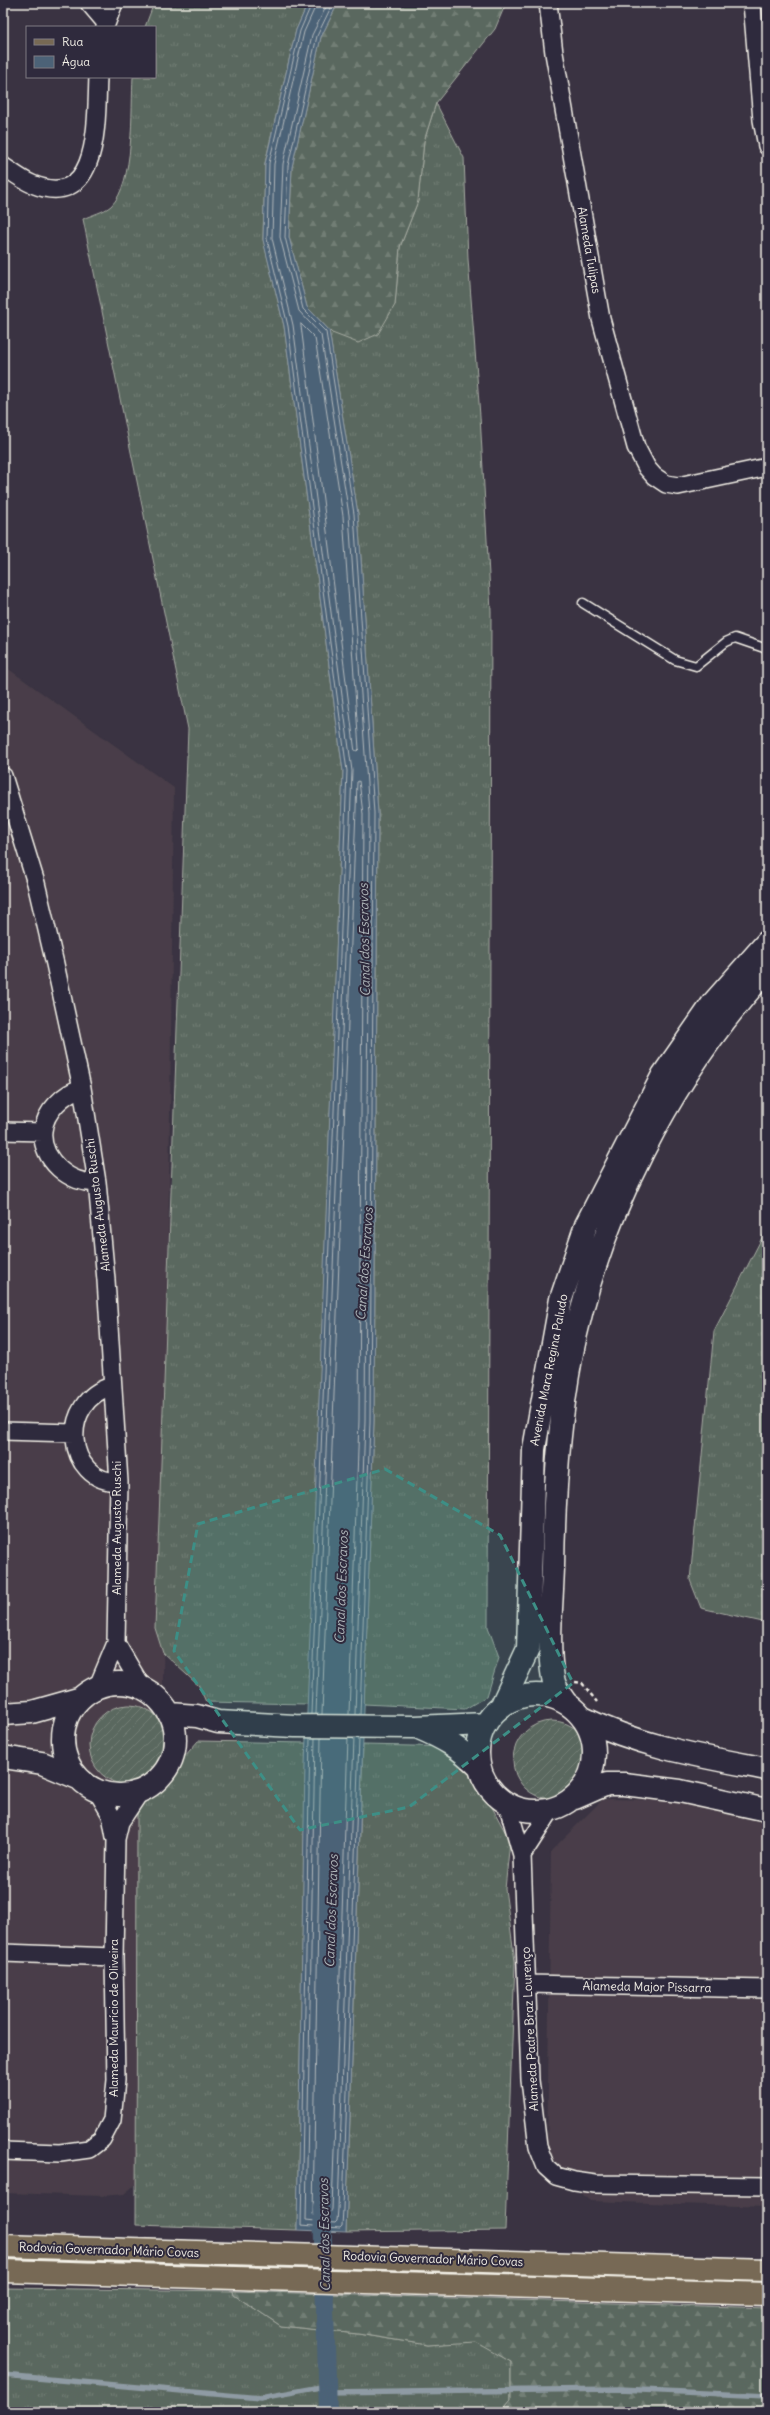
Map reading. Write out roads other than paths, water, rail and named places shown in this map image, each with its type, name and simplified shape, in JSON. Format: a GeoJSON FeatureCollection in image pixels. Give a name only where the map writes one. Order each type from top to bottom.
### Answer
{"type":"FeatureCollection","features":[{"type":"Feature","properties":{"kind":"main road","name":"Rodovia Governador Mário Covas"},"geometry":{"type":"LineString","coordinates":[[3,2246],[272,2255],[397,2257],[767,2270]]}},
{"type":"Feature","properties":{"kind":"main road","name":"Rodovia Governador Mário Covas"},"geometry":{"type":"LineString","coordinates":[[3,2271],[767,2294]]}},
{"type":"Feature","properties":{"kind":"street"},"geometry":{"type":"LineString","coordinates":[[89,3],[106,25]]}},
{"type":"Feature","properties":{"kind":"street"},"geometry":{"type":"LineString","coordinates":[[106,25],[114,3]]}},
{"type":"Feature","properties":{"kind":"street","name":"Alameda Tulipas"},"geometry":{"type":"LineString","coordinates":[[548,3],[554,53],[601,319],[636,447],[647,468],[666,484],[678,486],[767,467]]}},
{"type":"Feature","properties":{"kind":"street"},"geometry":{"type":"LineString","coordinates":[[752,3],[762,120],[767,146]]}},
{"type":"Feature","properties":{"kind":"street"},"geometry":{"type":"LineString","coordinates":[[3,166],[30,184],[50,189],[70,187],[87,168],[94,137],[98,78]]}},
{"type":"Feature","properties":{"kind":"street","name":"Alameda Augusto Ruschi"},"geometry":{"type":"LineString","coordinates":[[3,776],[11,829],[36,883],[82,1088],[97,1182],[106,1280],[118,1482],[116,1643],[98,1686]]}},
{"type":"Feature","properties":{"kind":"street","name":"Avenida Mara Regina Paludo"},"geometry":{"type":"LineString","coordinates":[[501,1707],[528,1649],[534,1449],[561,1299],[586,1225],[663,1075],[713,1003],[767,942]]}},
{"type":"Feature","properties":{"kind":"street","name":"Avenida Mara Regina Paludo"},"geometry":{"type":"LineString","coordinates":[[566,1703],[553,1680],[551,1640],[554,1496],[561,1419],[578,1327],[598,1261],[643,1151],[680,1085],[726,1020],[767,970]]}},
{"type":"Feature","properties":{"kind":"street"},"geometry":{"type":"LineString","coordinates":[[82,1088],[65,1096],[56,1104],[47,1119],[43,1132],[48,1152],[60,1169],[71,1178],[84,1182],[97,1182]]}},
{"type":"Feature","properties":{"kind":"street"},"geometry":{"type":"LineString","coordinates":[[3,1131],[43,1132]]}},
{"type":"Feature","properties":{"kind":"street"},"geometry":{"type":"LineString","coordinates":[[112,1386],[92,1395],[84,1404],[73,1433],[77,1452],[83,1464],[102,1478],[118,1482]]}},
{"type":"Feature","properties":{"kind":"street"},"geometry":{"type":"LineString","coordinates":[[3,1431],[73,1433]]}},
{"type":"Feature","properties":{"kind":"street"},"geometry":{"type":"LineString","coordinates":[[116,1643],[142,1687]]}},
{"type":"Feature","properties":{"kind":"street"},"geometry":{"type":"LineString","coordinates":[[3,1714],[32,1712],[78,1699],[98,1686],[120,1682],[142,1687],[158,1698],[173,1724],[174,1752],[168,1769],[156,1782],[140,1792],[118,1795],[96,1791],[78,1778],[42,1763],[3,1757]]}},
{"type":"Feature","properties":{"kind":"street"},"geometry":{"type":"LineString","coordinates":[[767,1769],[645,1743],[608,1731],[591,1712],[539,1695],[512,1700],[501,1707],[486,1724],[480,1738],[478,1753],[480,1768],[486,1782],[495,1794],[507,1803],[529,1810],[551,1810],[607,1784],[624,1784],[680,1791],[767,1810]]}},
{"type":"Feature","properties":{"kind":"street"},"geometry":{"type":"LineString","coordinates":[[78,1699],[68,1714],[63,1736],[63,1748],[68,1764],[78,1778]]}},
{"type":"Feature","properties":{"kind":"street"},"geometry":{"type":"LineString","coordinates":[[571,1800],[581,1791],[593,1768],[594,1742],[591,1712]]}},
{"type":"Feature","properties":{"kind":"street"},"geometry":{"type":"LineString","coordinates":[[173,1724],[218,1722],[294,1726],[415,1726],[486,1724]]}},
{"type":"Feature","properties":{"kind":"street"},"geometry":{"type":"LineString","coordinates":[[415,1726],[463,1750],[480,1768]]}},
{"type":"Feature","properties":{"kind":"street","name":"Alameda Maurício de Oliveira"},"geometry":{"type":"LineString","coordinates":[[96,1791],[111,1815],[116,1839]]}},
{"type":"Feature","properties":{"kind":"street","name":"Alameda Maurício de Oliveira"},"geometry":{"type":"LineString","coordinates":[[3,2151],[60,2153],[89,2149],[102,2139],[112,2120],[116,2080],[114,1957],[116,1839],[120,1822],[140,1792]]}},
{"type":"Feature","properties":{"kind":"street","name":"Alameda Padre Braz Lourenço"},"geometry":{"type":"LineString","coordinates":[[507,1803],[522,1855],[528,1984],[530,2080],[538,2147],[546,2167],[556,2176],[574,2181],[595,2184],[767,2186]]}},
{"type":"Feature","properties":{"kind":"street"},"geometry":{"type":"LineString","coordinates":[[522,1855],[551,1810]]}},
{"type":"Feature","properties":{"kind":"street"},"geometry":{"type":"LineString","coordinates":[[3,1953],[114,1957]]}},
{"type":"Feature","properties":{"kind":"street","name":"Alameda Major Pissarra"},"geometry":{"type":"LineString","coordinates":[[528,1984],[767,1989]]}},
{"type":"Feature","properties":{"kind":"lane"},"geometry":{"type":"LineString","coordinates":[[582,603],[675,660],[688,665],[696,666],[726,642],[735,638],[767,649]]}},
{"type":"Feature","properties":{"kind":"water"},"geometry":{"type":"Polygon","coordinates":[[[308,3],[338,3],[321,37],[292,167],[289,237],[307,307],[329,330],[358,514],[378,813],[374,1421],[346,2232],[297,2230],[305,1764],[343,771],[284,326],[263,240],[265,164],[296,30],[308,3]]]}},
{"type":"Feature","properties":{"kind":"waterway","name":"Canal dos Escravos"},"geometry":{"type":"LineString","coordinates":[[322,2207],[328,2412]]}},
{"type":"Feature","properties":{"kind":"waterway"},"geometry":{"type":"LineString","coordinates":[[3,2375],[260,2398],[327,2386]]}},
{"type":"Feature","properties":{"kind":"waterway"},"geometry":{"type":"LineString","coordinates":[[327,2393],[620,2389],[767,2396]]}}]}
